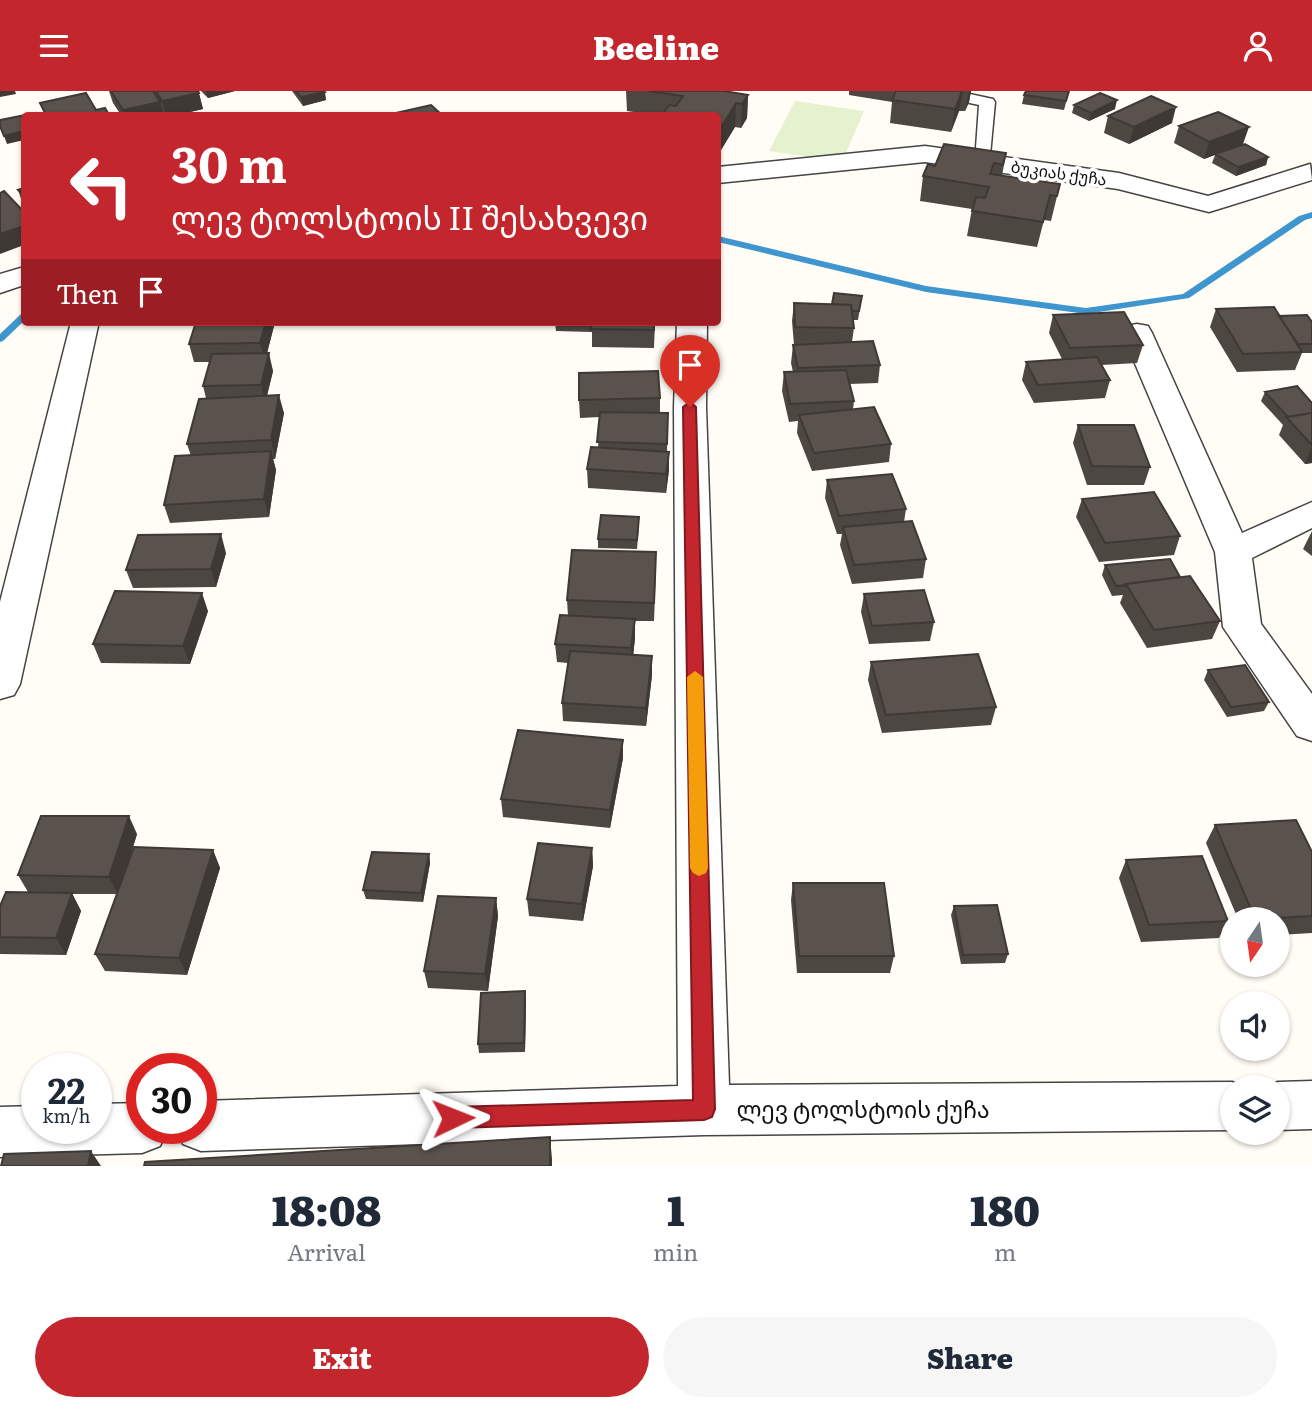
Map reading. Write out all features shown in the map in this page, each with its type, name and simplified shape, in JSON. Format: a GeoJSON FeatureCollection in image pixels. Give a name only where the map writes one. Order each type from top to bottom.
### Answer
{"type":"FeatureCollection","features":[{"type":"Feature","properties":{"kind":"street","name":"ბუკიას ქუჩა"},"geometry":{"type":"LineString","coordinates":[[721,175],[925,154],[1119,181],[1209,204],[1310,172]]}},
{"type":"Feature","properties":{"kind":"street"},"geometry":{"type":"LineString","coordinates":[[0,284],[21,277]]}},
{"type":"Feature","properties":{"kind":"street"},"geometry":{"type":"LineString","coordinates":[[0,684],[83,326]]}},
{"type":"Feature","properties":{"kind":"street"},"geometry":{"type":"LineString","coordinates":[[692,326],[690,407],[704,1109]]}},
{"type":"Feature","properties":{"kind":"street"},"geometry":{"type":"LineString","coordinates":[[1137,333],[1233,552],[1242,627],[1312,725]]}},
{"type":"Feature","properties":{"kind":"street"},"geometry":{"type":"LineString","coordinates":[[1233,552],[1312,514]]}},
{"type":"Feature","properties":{"kind":"street"},"geometry":{"type":"LineString","coordinates":[[1290,1106],[1312,1105]]}},
{"type":"Feature","properties":{"kind":"street","name":"ლევ ტოლსტოის ქუჩა"},"geometry":{"type":"LineString","coordinates":[[217,1125],[704,1109],[1220,1106]]}},
{"type":"Feature","properties":{"kind":"street"},"geometry":{"type":"LineString","coordinates":[[0,1132],[126,1128]]}},
{"type":"Feature","properties":{"kind":"lane"},"geometry":{"type":"LineString","coordinates":[[933,91],[987,102],[983,162]]}},
{"type":"Feature","properties":{"kind":"green space"},"geometry":{"type":"Polygon","coordinates":[[[795,101],[864,111],[842,162],[769,151],[795,101]]]}},
{"type":"Feature","properties":{"kind":"building"},"geometry":{"type":"Polygon","coordinates":[[[111,91],[153,91],[160,102],[123,110],[111,91]]]}},
{"type":"Feature","properties":{"kind":"building"},"geometry":{"type":"Polygon","coordinates":[[[156,91],[198,91],[199,93],[162,101],[156,91]]]}},
{"type":"Feature","properties":{"kind":"building"},"geometry":{"type":"Polygon","coordinates":[[[296,91],[324,91],[325,92],[301,97],[296,91]]]}},
{"type":"Feature","properties":{"kind":"building"},"geometry":{"type":"Polygon","coordinates":[[[648,91],[724,91],[748,95],[742,104],[736,103],[722,126],[721,112],[664,112],[669,105],[676,106],[683,96],[648,91]]]}},
{"type":"Feature","properties":{"kind":"building"},"geometry":{"type":"Polygon","coordinates":[[[896,91],[962,91],[955,109],[892,100],[896,91]]]}},
{"type":"Feature","properties":{"kind":"building"},"geometry":{"type":"Polygon","coordinates":[[[1026,91],[1069,91],[1066,101],[1024,95],[1026,91]]]}},
{"type":"Feature","properties":{"kind":"building"},"geometry":{"type":"Polygon","coordinates":[[[86,93],[96,110],[105,108],[107,112],[44,112],[40,103],[86,93]]]}},
{"type":"Feature","properties":{"kind":"building"},"geometry":{"type":"Polygon","coordinates":[[[1100,93],[1117,100],[1091,113],[1074,105],[1100,93]]]}},
{"type":"Feature","properties":{"kind":"building"},"geometry":{"type":"Polygon","coordinates":[[[1151,96],[1176,107],[1134,127],[1108,116],[1151,96]]]}},
{"type":"Feature","properties":{"kind":"building"},"geometry":{"type":"Polygon","coordinates":[[[431,105],[439,112],[400,112],[431,105]]]}},
{"type":"Feature","properties":{"kind":"building"},"geometry":{"type":"Polygon","coordinates":[[[1218,112],[1249,127],[1209,142],[1179,126],[1218,112]]]}},
{"type":"Feature","properties":{"kind":"building"},"geometry":{"type":"Polygon","coordinates":[[[21,116],[21,132],[4,136],[0,120],[21,116]]]}},
{"type":"Feature","properties":{"kind":"building"},"geometry":{"type":"Polygon","coordinates":[[[944,144],[1006,153],[1003,165],[994,163],[990,174],[1060,184],[1057,196],[1050,195],[1043,222],[972,211],[976,197],[985,198],[989,187],[923,176],[928,164],[935,166],[944,144]]]}},
{"type":"Feature","properties":{"kind":"building"},"geometry":{"type":"Polygon","coordinates":[[[1245,144],[1268,157],[1238,167],[1215,154],[1245,144]]]}},
{"type":"Feature","properties":{"kind":"building"},"geometry":{"type":"Polygon","coordinates":[[[4,191],[21,209],[21,227],[0,234],[0,193],[4,191]]]}},
{"type":"Feature","properties":{"kind":"building"},"geometry":{"type":"Polygon","coordinates":[[[834,293],[862,296],[859,311],[852,311],[851,305],[832,304],[834,293]]]}},
{"type":"Feature","properties":{"kind":"building"},"geometry":{"type":"Polygon","coordinates":[[[794,303],[851,305],[854,328],[795,327],[794,303]]]}},
{"type":"Feature","properties":{"kind":"building"},"geometry":{"type":"Polygon","coordinates":[[[1274,307],[1302,352],[1243,354],[1216,309],[1274,307]]]}},
{"type":"Feature","properties":{"kind":"building"},"geometry":{"type":"Polygon","coordinates":[[[1124,312],[1143,345],[1070,348],[1053,315],[1124,312]]]}},
{"type":"Feature","properties":{"kind":"building"},"geometry":{"type":"Polygon","coordinates":[[[1307,315],[1312,322],[1312,344],[1298,344],[1279,316],[1307,315]]]}},
{"type":"Feature","properties":{"kind":"building"},"geometry":{"type":"Polygon","coordinates":[[[195,326],[265,326],[260,343],[189,344],[195,326]]]}},
{"type":"Feature","properties":{"kind":"building"},"geometry":{"type":"Polygon","coordinates":[[[591,326],[654,326],[654,330],[591,329],[591,326]]]}},
{"type":"Feature","properties":{"kind":"building"},"geometry":{"type":"Polygon","coordinates":[[[873,341],[880,365],[798,368],[793,345],[873,341]]]}},
{"type":"Feature","properties":{"kind":"building"},"geometry":{"type":"Polygon","coordinates":[[[269,353],[261,385],[203,386],[212,354],[269,353]]]}},
{"type":"Feature","properties":{"kind":"building"},"geometry":{"type":"Polygon","coordinates":[[[1097,357],[1110,380],[1038,385],[1026,362],[1097,357]]]}},
{"type":"Feature","properties":{"kind":"building"},"geometry":{"type":"Polygon","coordinates":[[[846,370],[854,401],[790,404],[784,372],[846,370]]]}},
{"type":"Feature","properties":{"kind":"building"},"geometry":{"type":"Polygon","coordinates":[[[658,371],[660,398],[579,400],[579,373],[658,371]]]}},
{"type":"Feature","properties":{"kind":"building"},"geometry":{"type":"Polygon","coordinates":[[[1297,386],[1312,403],[1312,413],[1288,417],[1265,392],[1297,386]]]}},
{"type":"Feature","properties":{"kind":"building"},"geometry":{"type":"Polygon","coordinates":[[[279,395],[271,440],[187,444],[199,399],[279,395]]]}},
{"type":"Feature","properties":{"kind":"building"},"geometry":{"type":"Polygon","coordinates":[[[874,407],[891,444],[814,453],[799,415],[874,407]]]}},
{"type":"Feature","properties":{"kind":"building"},"geometry":{"type":"Polygon","coordinates":[[[600,412],[668,413],[667,444],[597,442],[600,412]]]}},
{"type":"Feature","properties":{"kind":"building"},"geometry":{"type":"Polygon","coordinates":[[[1312,413],[1312,445],[1286,417],[1312,413]]]}},
{"type":"Feature","properties":{"kind":"building"},"geometry":{"type":"Polygon","coordinates":[[[1078,425],[1134,425],[1150,467],[1092,466],[1078,425]]]}},
{"type":"Feature","properties":{"kind":"building"},"geometry":{"type":"Polygon","coordinates":[[[591,447],[669,452],[666,474],[587,469],[591,447]]]}},
{"type":"Feature","properties":{"kind":"building"},"geometry":{"type":"Polygon","coordinates":[[[271,451],[264,499],[164,505],[175,456],[271,451]]]}},
{"type":"Feature","properties":{"kind":"building"},"geometry":{"type":"Polygon","coordinates":[[[892,474],[906,509],[839,516],[827,480],[892,474]]]}},
{"type":"Feature","properties":{"kind":"building"},"geometry":{"type":"Polygon","coordinates":[[[1154,492],[1180,536],[1105,543],[1082,499],[1154,492]]]}},
{"type":"Feature","properties":{"kind":"building"},"geometry":{"type":"Polygon","coordinates":[[[601,515],[639,517],[637,540],[598,539],[601,515]]]}},
{"type":"Feature","properties":{"kind":"building"},"geometry":{"type":"Polygon","coordinates":[[[912,521],[926,559],[854,565],[843,527],[912,521]]]}},
{"type":"Feature","properties":{"kind":"building"},"geometry":{"type":"Polygon","coordinates":[[[221,534],[211,569],[126,570],[138,535],[221,534]]]}},
{"type":"Feature","properties":{"kind":"building"},"geometry":{"type":"Polygon","coordinates":[[[572,550],[656,552],[654,603],[567,600],[572,550]]]}},
{"type":"Feature","properties":{"kind":"building"},"geometry":{"type":"Polygon","coordinates":[[[1170,559],[1180,577],[1127,585],[1116,586],[1105,565],[1170,559]]]}},
{"type":"Feature","properties":{"kind":"building"},"geometry":{"type":"Polygon","coordinates":[[[1190,576],[1220,621],[1154,630],[1126,584],[1190,576]]]}},
{"type":"Feature","properties":{"kind":"building"},"geometry":{"type":"Polygon","coordinates":[[[924,590],[934,622],[872,626],[864,594],[924,590]]]}},
{"type":"Feature","properties":{"kind":"building"},"geometry":{"type":"Polygon","coordinates":[[[115,591],[202,593],[183,646],[93,644],[115,591]]]}},
{"type":"Feature","properties":{"kind":"building"},"geometry":{"type":"Polygon","coordinates":[[[560,615],[635,619],[631,648],[555,644],[560,615]]]}},
{"type":"Feature","properties":{"kind":"building"},"geometry":{"type":"Polygon","coordinates":[[[570,651],[652,656],[646,708],[562,703],[570,651]]]}},
{"type":"Feature","properties":{"kind":"building"},"geometry":{"type":"Polygon","coordinates":[[[978,654],[996,707],[886,715],[871,662],[978,654]]]}},
{"type":"Feature","properties":{"kind":"building"},"geometry":{"type":"Polygon","coordinates":[[[1245,665],[1269,702],[1231,707],[1208,670],[1245,665]]]}},
{"type":"Feature","properties":{"kind":"building"},"geometry":{"type":"Polygon","coordinates":[[[518,730],[623,740],[610,810],[501,799],[518,730]]]}},
{"type":"Feature","properties":{"kind":"building"},"geometry":{"type":"Polygon","coordinates":[[[41,816],[129,816],[109,877],[18,875],[41,816]]]}},
{"type":"Feature","properties":{"kind":"building"},"geometry":{"type":"Polygon","coordinates":[[[1296,820],[1312,852],[1312,916],[1290,917],[1290,907],[1250,907],[1215,825],[1296,820]]]}},
{"type":"Feature","properties":{"kind":"building"},"geometry":{"type":"Polygon","coordinates":[[[538,843],[592,848],[582,904],[527,899],[538,843]]]}},
{"type":"Feature","properties":{"kind":"building"},"geometry":{"type":"Polygon","coordinates":[[[134,847],[213,850],[179,958],[95,954],[134,847]]]}},
{"type":"Feature","properties":{"kind":"building"},"geometry":{"type":"Polygon","coordinates":[[[372,852],[429,854],[421,893],[363,890],[372,852]]]}},
{"type":"Feature","properties":{"kind":"building"},"geometry":{"type":"Polygon","coordinates":[[[1202,856],[1222,907],[1220,907],[1220,921],[1149,925],[1126,860],[1202,856]]]}},
{"type":"Feature","properties":{"kind":"building"},"geometry":{"type":"Polygon","coordinates":[[[793,883],[884,883],[894,956],[799,956],[793,883]]]}},
{"type":"Feature","properties":{"kind":"building"},"geometry":{"type":"Polygon","coordinates":[[[6,892],[72,893],[56,938],[0,937],[0,906],[6,892]]]}},
{"type":"Feature","properties":{"kind":"building"},"geometry":{"type":"Polygon","coordinates":[[[438,896],[496,898],[485,974],[424,971],[438,896]]]}},
{"type":"Feature","properties":{"kind":"building"},"geometry":{"type":"Polygon","coordinates":[[[997,905],[1008,954],[963,955],[954,906],[997,905]]]}},
{"type":"Feature","properties":{"kind":"building"},"geometry":{"type":"Polygon","coordinates":[[[525,991],[524,1043],[478,1044],[481,993],[525,991]]]}},
{"type":"Feature","properties":{"kind":"building"},"geometry":{"type":"Polygon","coordinates":[[[550,1137],[550,1166],[144,1166],[145,1162],[550,1137]]]}},
{"type":"Feature","properties":{"kind":"building"},"geometry":{"type":"Polygon","coordinates":[[[91,1151],[88,1166],[1,1166],[4,1154],[91,1151]]]}},
{"type":"Feature","properties":{"kind":"waterway"},"geometry":{"type":"LineString","coordinates":[[721,240],[926,289],[1086,311],[1186,296],[1302,218],[1312,215]]}},
{"type":"Feature","properties":{"kind":"waterway"},"geometry":{"type":"LineString","coordinates":[[0,339],[21,319]]}},
{"type":"Feature","properties":{"kind":"slow traffic"},"geometry":{"type":"LineString","coordinates":[[695,677],[699,868]]}},
{"type":"Feature","properties":{"kind":"route"},"geometry":{"type":"LineString","coordinates":[[453,1118],[704,1109],[690,407]]}}]}
